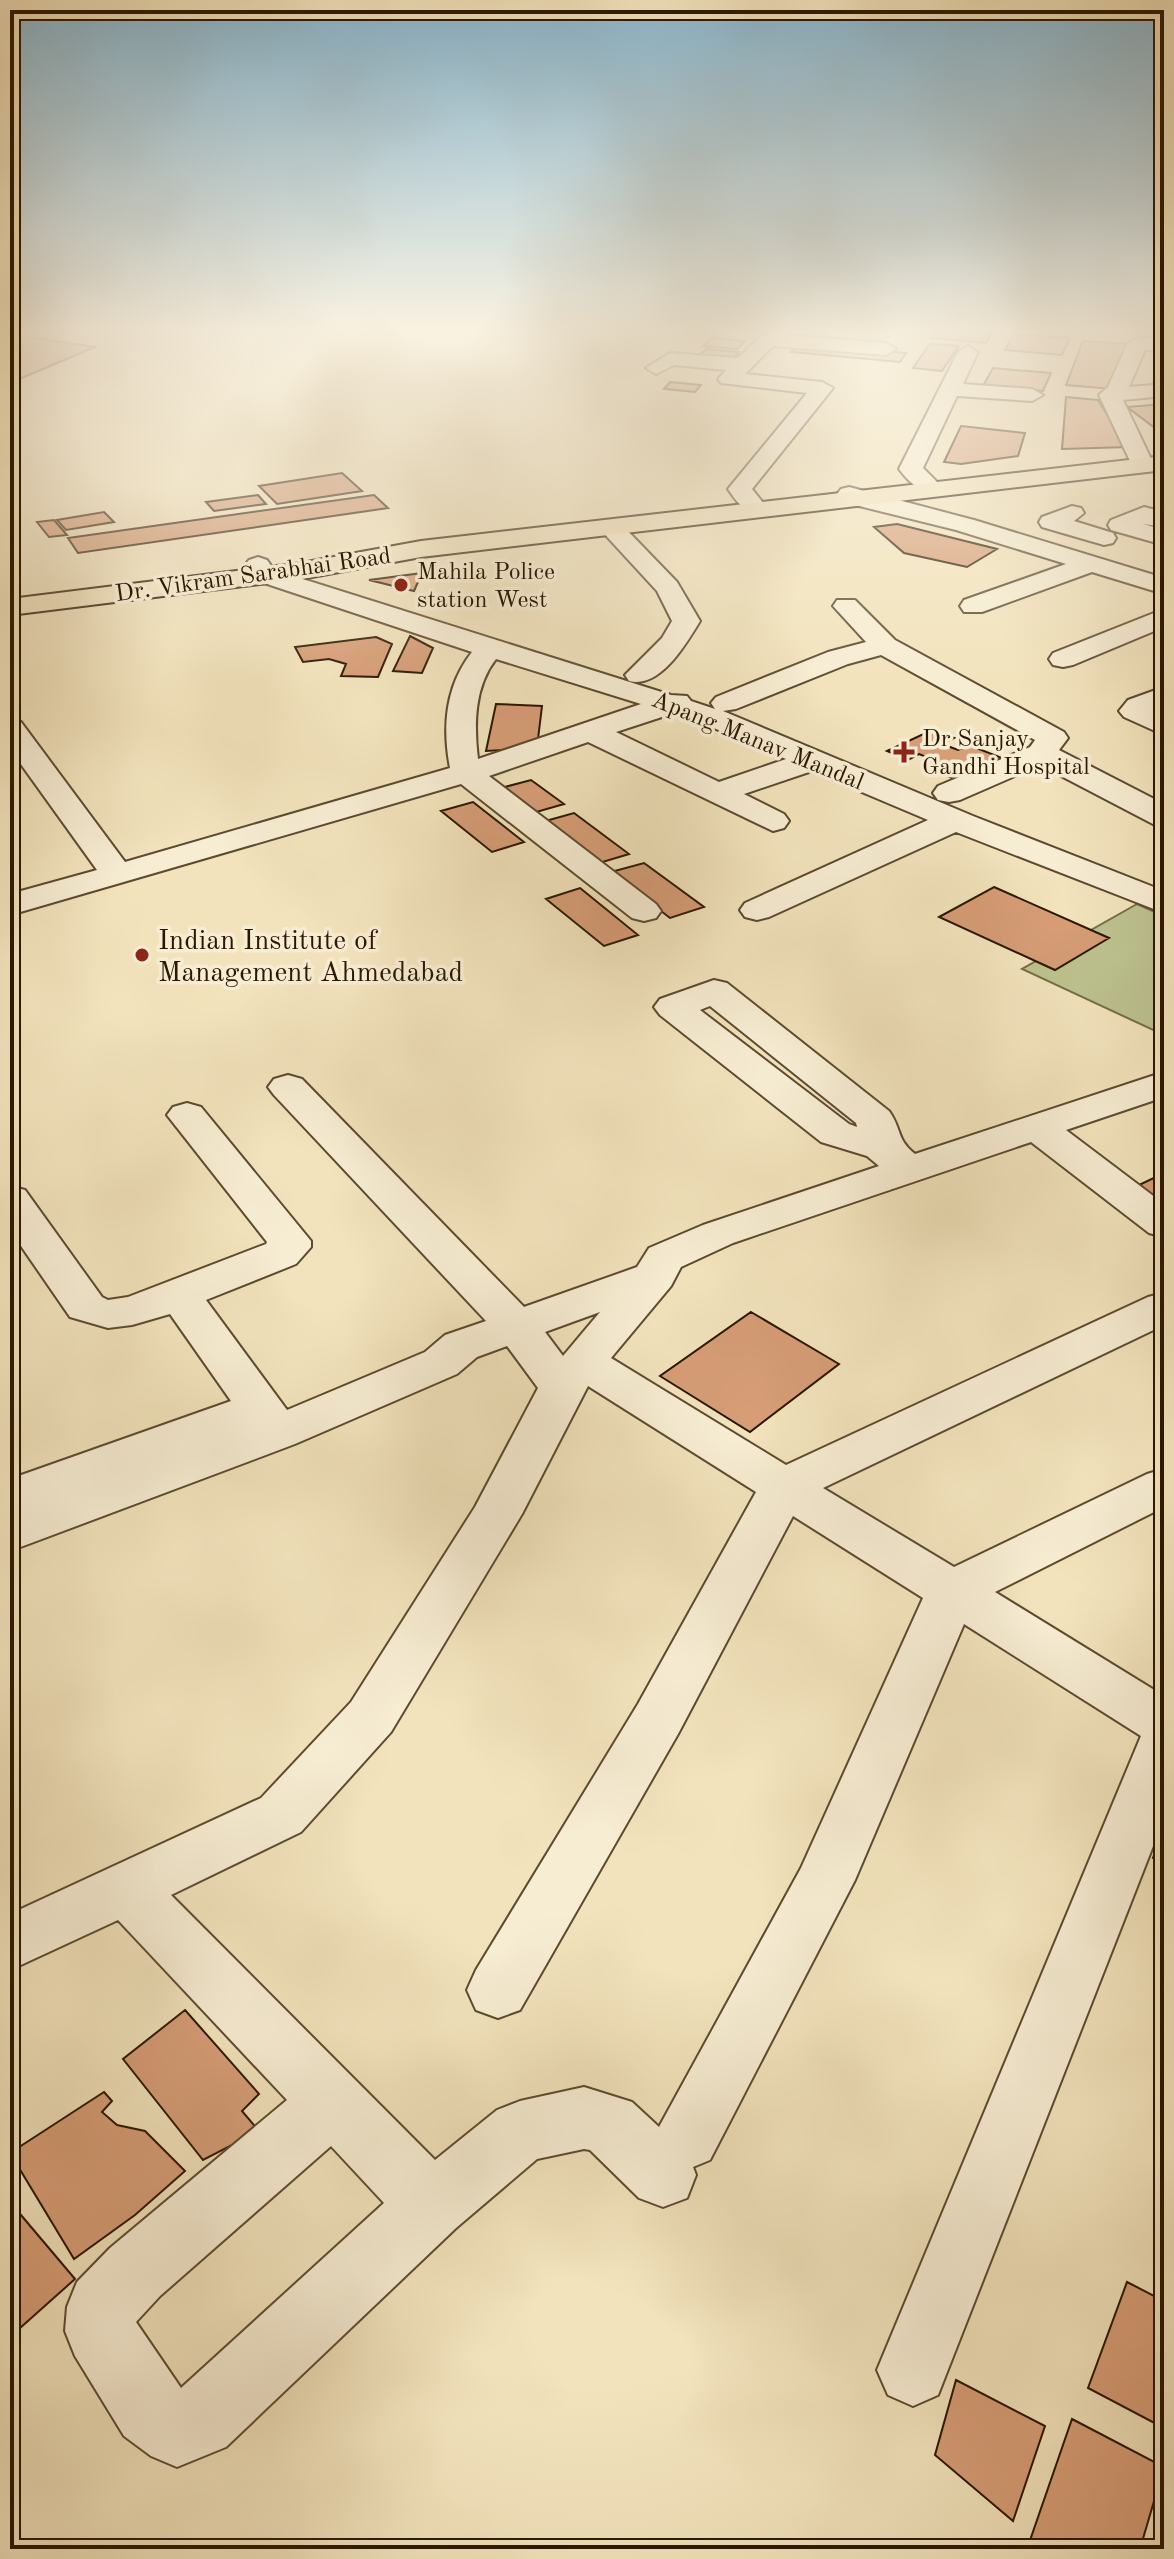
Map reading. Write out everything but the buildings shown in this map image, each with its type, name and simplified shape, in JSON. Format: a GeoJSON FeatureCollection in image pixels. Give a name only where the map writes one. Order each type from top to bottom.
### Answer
{"type":"FeatureCollection","features":[{"type":"Feature","properties":{"kind":"main road","name":"Dr. Vikram Sarabhai Road"},"geometry":{"type":"LineString","coordinates":[[298,565],[928,485],[1152,467]]}},
{"type":"Feature","properties":{"kind":"main road","name":"Dr. Vikram Sarabhai Road"},"geometry":{"type":"LineString","coordinates":[[10,607],[752,504],[1152,467]]}},
{"type":"Feature","properties":{"kind":"main road","name":"Dr. Vikram Sarabhai Road"},"geometry":{"type":"LineString","coordinates":[[10,599],[261,570]]}},
{"type":"Feature","properties":{"kind":"street"},"geometry":{"type":"LineString","coordinates":[[752,504],[740,489],[772,449]]}},
{"type":"Feature","properties":{"kind":"street"},"geometry":{"type":"LineString","coordinates":[[921,449],[911,469],[928,485]]}},
{"type":"Feature","properties":{"kind":"street"},"geometry":{"type":"LineString","coordinates":[[1142,449],[1152,467]]}},
{"type":"Feature","properties":{"kind":"street"},"geometry":{"type":"LineString","coordinates":[[852,496],[965,525],[1164,586]]}},
{"type":"Feature","properties":{"kind":"street"},"geometry":{"type":"LineString","coordinates":[[1072,513],[1051,522],[1124,535],[1164,538]]}},
{"type":"Feature","properties":{"kind":"street"},"geometry":{"type":"LineString","coordinates":[[1164,520],[1144,514],[1120,525],[1124,535],[1164,556]]}},
{"type":"Feature","properties":{"kind":"street"},"geometry":{"type":"LineString","coordinates":[[610,527],[668,588],[686,621],[673,643],[639,675]]}},
{"type":"Feature","properties":{"kind":"street"},"geometry":{"type":"LineString","coordinates":[[973,606],[1084,560],[1124,535]]}},
{"type":"Feature","properties":{"kind":"street"},"geometry":{"type":"LineString","coordinates":[[298,565],[397,603],[639,675],[964,811],[1164,883]]}},
{"type":"Feature","properties":{"kind":"street","name":"Apang Manav Mandal"},"geometry":{"type":"LineString","coordinates":[[261,570],[490,648],[700,701],[814,760],[964,811],[1164,903]]}},
{"type":"Feature","properties":{"kind":"street"},"geometry":{"type":"LineString","coordinates":[[757,910],[964,811],[1041,753],[1053,738],[885,646],[846,606]]}},
{"type":"Feature","properties":{"kind":"street"},"geometry":{"type":"LineString","coordinates":[[1063,659],[1164,617]]}},
{"type":"Feature","properties":{"kind":"street"},"geometry":{"type":"LineString","coordinates":[[10,905],[466,773],[590,731],[885,646]]}},
{"type":"Feature","properties":{"kind":"street"},"geometry":{"type":"LineString","coordinates":[[490,648],[475,663],[469,677],[461,722],[461,753],[466,773],[644,911]]}},
{"type":"Feature","properties":{"kind":"street"},"geometry":{"type":"LineString","coordinates":[[1164,696],[1138,706],[1134,711],[1164,726]]}},
{"type":"Feature","properties":{"kind":"street"},"geometry":{"type":"LineString","coordinates":[[10,728],[117,875]]}},
{"type":"Feature","properties":{"kind":"street"},"geometry":{"type":"LineString","coordinates":[[590,731],[773,821]]}},
{"type":"Feature","properties":{"kind":"street"},"geometry":{"type":"LineString","coordinates":[[1041,753],[1164,817]]}},
{"type":"Feature","properties":{"kind":"street"},"geometry":{"type":"LineString","coordinates":[[717,793],[814,760]]}},
{"type":"Feature","properties":{"kind":"street"},"geometry":{"type":"LineString","coordinates":[[714,991],[875,1119],[894,1158],[835,1133],[673,1007],[714,991]]}},
{"type":"Feature","properties":{"kind":"street"},"geometry":{"type":"LineString","coordinates":[[10,1498],[269,1420],[441,1363],[461,1346],[654,1276],[693,1273],[1047,1136],[1164,1084]]}},
{"type":"Feature","properties":{"kind":"street"},"geometry":{"type":"LineString","coordinates":[[288,1087],[516,1326],[574,1375],[784,1486],[1164,1723]]}},
{"type":"Feature","properties":{"kind":"street"},"geometry":{"type":"LineString","coordinates":[[10,1943],[281,1815],[371,1717],[497,1514],[574,1375],[654,1276],[664,1258],[894,1158],[1047,1136],[1164,1104]]}},
{"type":"Feature","properties":{"kind":"street"},"geometry":{"type":"LineString","coordinates":[[10,1199],[86,1307],[97,1314],[111,1316],[179,1295],[281,1254],[289,1247],[289,1241],[187,1115]]}},
{"type":"Feature","properties":{"kind":"street"},"geometry":{"type":"LineString","coordinates":[[1047,1136],[1164,1224]]}},
{"type":"Feature","properties":{"kind":"street"},"geometry":{"type":"LineString","coordinates":[[179,1295],[269,1420]]}},
{"type":"Feature","properties":{"kind":"street"},"geometry":{"type":"LineString","coordinates":[[574,1375],[580,1303]]}},
{"type":"Feature","properties":{"kind":"street"},"geometry":{"type":"LineString","coordinates":[[498,1990],[658,1719],[784,1486],[1164,1307]]}},
{"type":"Feature","properties":{"kind":"street"},"geometry":{"type":"LineString","coordinates":[[10,1533],[269,1420]]}},
{"type":"Feature","properties":{"kind":"street"},"geometry":{"type":"LineString","coordinates":[[334,2102],[135,2272],[102,2307],[100,2331],[150,2410],[177,2430],[200,2421],[432,2205],[520,2132],[584,2118],[609,2124],[675,2156],[825,1880],[952,1591],[1164,1486]]}},
{"type":"Feature","properties":{"kind":"street"},"geometry":{"type":"LineString","coordinates":[[913,2370],[1164,1746]]}},
{"type":"Feature","properties":{"kind":"street"},"geometry":{"type":"LineString","coordinates":[[126,1889],[432,2205]]}},
{"type":"Feature","properties":{"kind":"green space"},"geometry":{"type":"Polygon","coordinates":[[[1137,904],[1164,916],[1164,1035],[1022,969],[1137,904]]]}},
{"type":"Feature","properties":{"kind":"place","name":"Mahila Police station West"},"geometry":{"type":"Point","coordinates":[401,585]}},
{"type":"Feature","properties":{"kind":"place","name":"Dr Sanjay Gandhi Hospital"},"geometry":{"type":"Point","coordinates":[904,752]}},
{"type":"Feature","properties":{"kind":"place","name":"Indian Institute of Management Ahmedabad"},"geometry":{"type":"Point","coordinates":[142,955]}}]}
